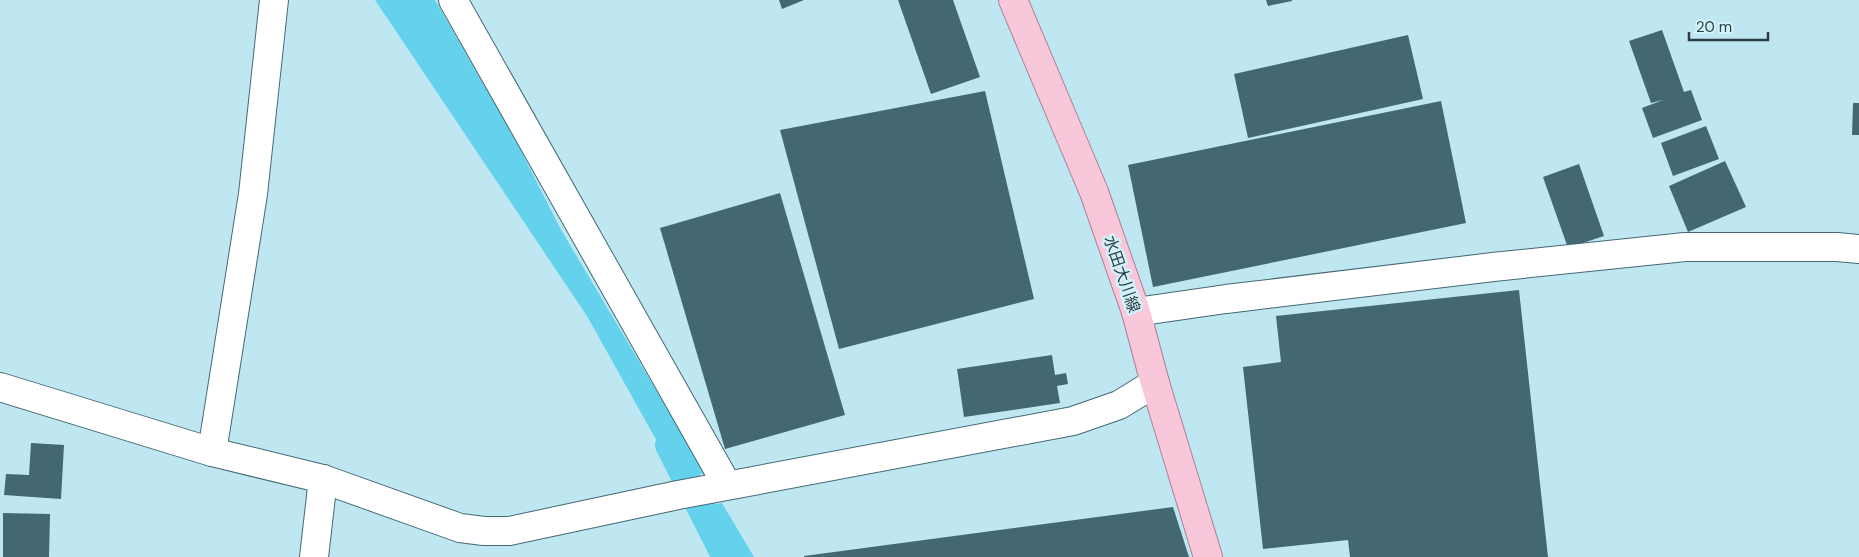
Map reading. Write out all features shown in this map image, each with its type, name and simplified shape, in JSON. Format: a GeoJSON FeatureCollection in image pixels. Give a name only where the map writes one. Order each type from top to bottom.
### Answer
{"type":"FeatureCollection","features":[{"type":"Feature","properties":{"kind":"main road","name":"水田大川線"},"geometry":{"type":"LineString","coordinates":[[1013,0],[1094,192],[1136,312],[1155,383],[1208,557]]}},
{"type":"Feature","properties":{"kind":"street"},"geometry":{"type":"LineString","coordinates":[[212,452],[253,194],[274,0]]}},
{"type":"Feature","properties":{"kind":"street"},"geometry":{"type":"LineString","coordinates":[[453,0],[727,486]]}},
{"type":"Feature","properties":{"kind":"street"},"geometry":{"type":"LineString","coordinates":[[1136,312],[1226,299],[1483,268],[1685,247],[1837,247],[1859,249]]}},
{"type":"Feature","properties":{"kind":"street"},"geometry":{"type":"LineString","coordinates":[[0,387],[212,452],[324,479],[460,528],[484,531],[509,531],[727,486],[1073,421],[1119,405],[1155,383]]}},
{"type":"Feature","properties":{"kind":"street"},"geometry":{"type":"LineString","coordinates":[[314,557],[324,479]]}},
{"type":"Feature","properties":{"kind":"water"},"geometry":{"type":"Polygon","coordinates":[[[375,0],[435,0],[519,147],[560,228],[705,473],[678,479],[587,316],[375,0]]]}},
{"type":"Feature","properties":{"kind":"water"},"geometry":{"type":"Polygon","coordinates":[[[722,503],[754,557],[710,557],[690,510],[722,503]]]}},
{"type":"Feature","properties":{"kind":"building"},"geometry":{"type":"Polygon","coordinates":[[[779,0],[804,0],[782,9],[779,0]]]}},
{"type":"Feature","properties":{"kind":"building"},"geometry":{"type":"Polygon","coordinates":[[[898,0],[953,0],[980,77],[931,94],[898,0]]]}},
{"type":"Feature","properties":{"kind":"building"},"geometry":{"type":"Polygon","coordinates":[[[1266,0],[1292,0],[1292,1],[1268,6],[1266,0]]]}},
{"type":"Feature","properties":{"kind":"building"},"geometry":{"type":"Polygon","coordinates":[[[1662,30],[1684,92],[1691,90],[1702,120],[1653,138],[1642,108],[1663,100],[1651,103],[1629,41],[1662,30]]]}},
{"type":"Feature","properties":{"kind":"building"},"geometry":{"type":"Polygon","coordinates":[[[1408,35],[1423,99],[1248,138],[1234,74],[1408,35]]]}},
{"type":"Feature","properties":{"kind":"building"},"geometry":{"type":"Polygon","coordinates":[[[985,91],[1034,299],[839,349],[780,130],[985,91]]]}},
{"type":"Feature","properties":{"kind":"building"},"geometry":{"type":"Polygon","coordinates":[[[1441,101],[1466,223],[1153,287],[1128,165],[1441,101]]]}},
{"type":"Feature","properties":{"kind":"building"},"geometry":{"type":"Polygon","coordinates":[[[1853,103],[1859,103],[1859,135],[1852,135],[1853,103]]]}},
{"type":"Feature","properties":{"kind":"building"},"geometry":{"type":"Polygon","coordinates":[[[1706,126],[1719,159],[1673,176],[1661,143],[1706,126]]]}},
{"type":"Feature","properties":{"kind":"building"},"geometry":{"type":"Polygon","coordinates":[[[1725,161],[1746,207],[1688,232],[1669,186],[1725,161]]]}},
{"type":"Feature","properties":{"kind":"building"},"geometry":{"type":"Polygon","coordinates":[[[1579,164],[1604,236],[1568,248],[1543,177],[1579,164]]]}},
{"type":"Feature","properties":{"kind":"building"},"geometry":{"type":"Polygon","coordinates":[[[780,193],[845,415],[725,449],[660,228],[780,193]]]}},
{"type":"Feature","properties":{"kind":"building"},"geometry":{"type":"Polygon","coordinates":[[[1519,290],[1548,557],[1350,557],[1348,540],[1263,549],[1243,367],[1281,362],[1276,316],[1519,290]]]}},
{"type":"Feature","properties":{"kind":"building"},"geometry":{"type":"Polygon","coordinates":[[[1052,355],[1055,375],[1066,373],[1068,384],[1057,386],[1060,403],[964,417],[957,369],[1052,355]]]}},
{"type":"Feature","properties":{"kind":"building"},"geometry":{"type":"Polygon","coordinates":[[[31,443],[64,445],[61,499],[4,495],[6,474],[29,475],[31,443]]]}},
{"type":"Feature","properties":{"kind":"building"},"geometry":{"type":"Polygon","coordinates":[[[1173,507],[1189,557],[804,557],[804,556],[1173,507]]]}},
{"type":"Feature","properties":{"kind":"building"},"geometry":{"type":"Polygon","coordinates":[[[3,513],[50,514],[49,557],[3,557],[3,513]]]}},
{"type":"Feature","properties":{"kind":"waterway"},"geometry":{"type":"LineString","coordinates":[[669,445],[726,557]]}}]}
